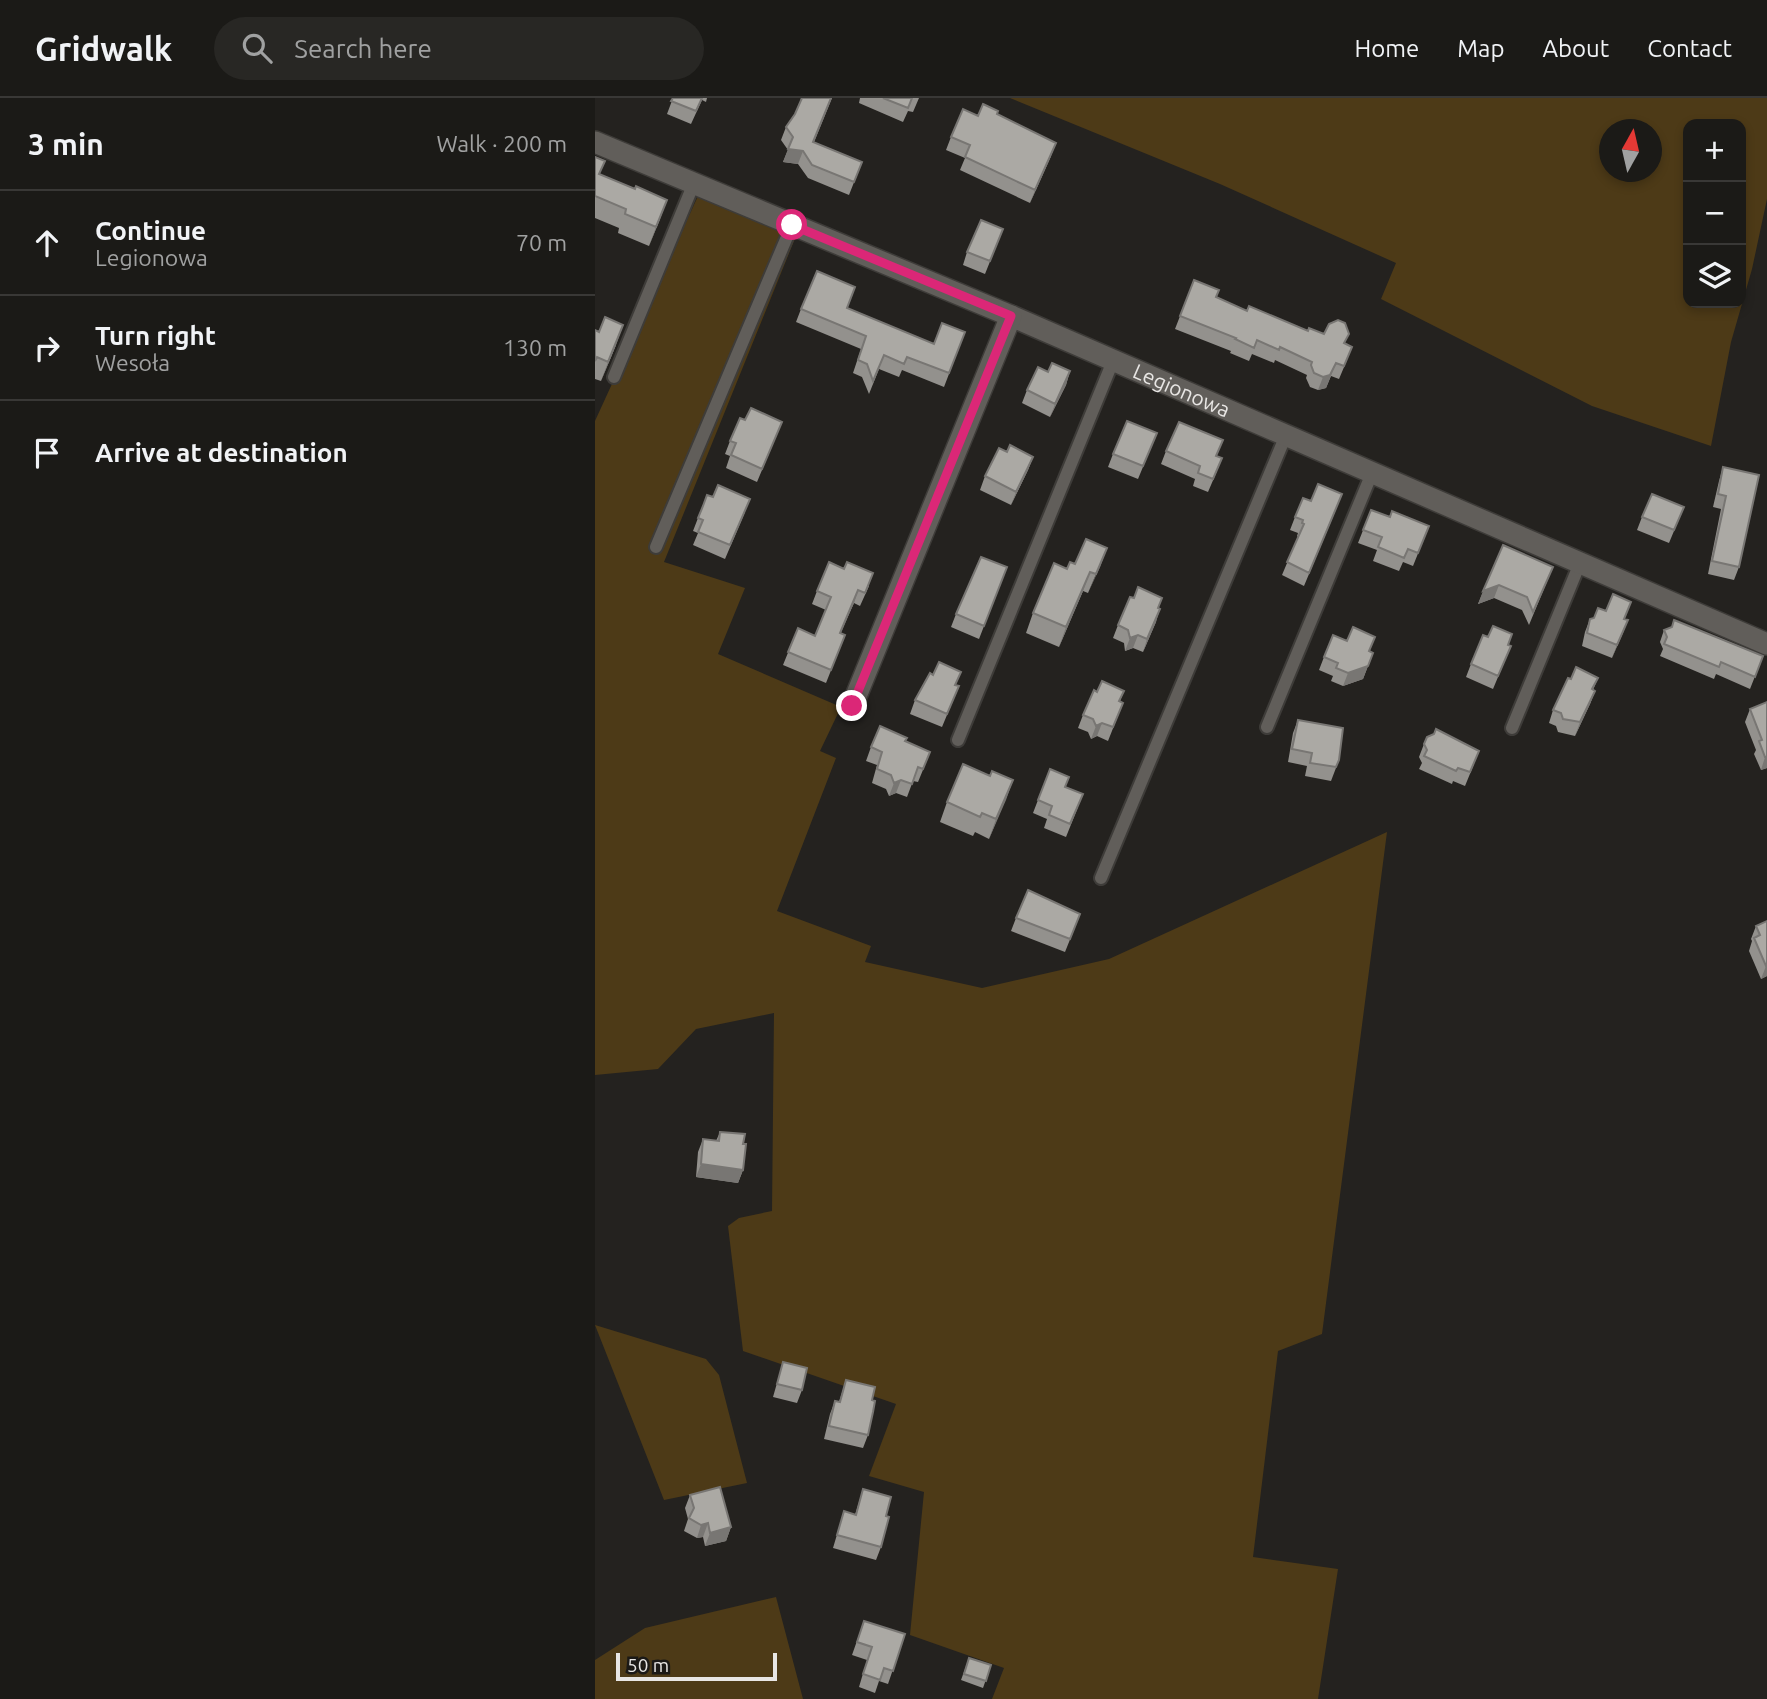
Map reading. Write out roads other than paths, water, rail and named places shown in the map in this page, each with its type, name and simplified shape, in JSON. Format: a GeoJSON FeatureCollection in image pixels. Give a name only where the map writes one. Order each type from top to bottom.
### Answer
{"type":"FeatureCollection","features":[{"type":"Feature","properties":{"kind":"street","name":"Legionowa"},"geometry":{"type":"LineString","coordinates":[[595,142],[1011,316],[1767,644]]}},
{"type":"Feature","properties":{"kind":"street"},"geometry":{"type":"LineString","coordinates":[[852,706],[1011,316]]}},
{"type":"Feature","properties":{"kind":"lane"},"geometry":{"type":"LineString","coordinates":[[614,377],[694,183]]}},
{"type":"Feature","properties":{"kind":"lane"},"geometry":{"type":"LineString","coordinates":[[656,547],[792,225]]}},
{"type":"Feature","properties":{"kind":"lane"},"geometry":{"type":"LineString","coordinates":[[958,740],[1114,361]]}},
{"type":"Feature","properties":{"kind":"lane"},"geometry":{"type":"LineString","coordinates":[[1101,878],[1286,436]]}},
{"type":"Feature","properties":{"kind":"lane"},"geometry":{"type":"LineString","coordinates":[[1268,727],[1372,473]]}},
{"type":"Feature","properties":{"kind":"lane"},"geometry":{"type":"LineString","coordinates":[[1512,728],[1580,563]]}}]}
